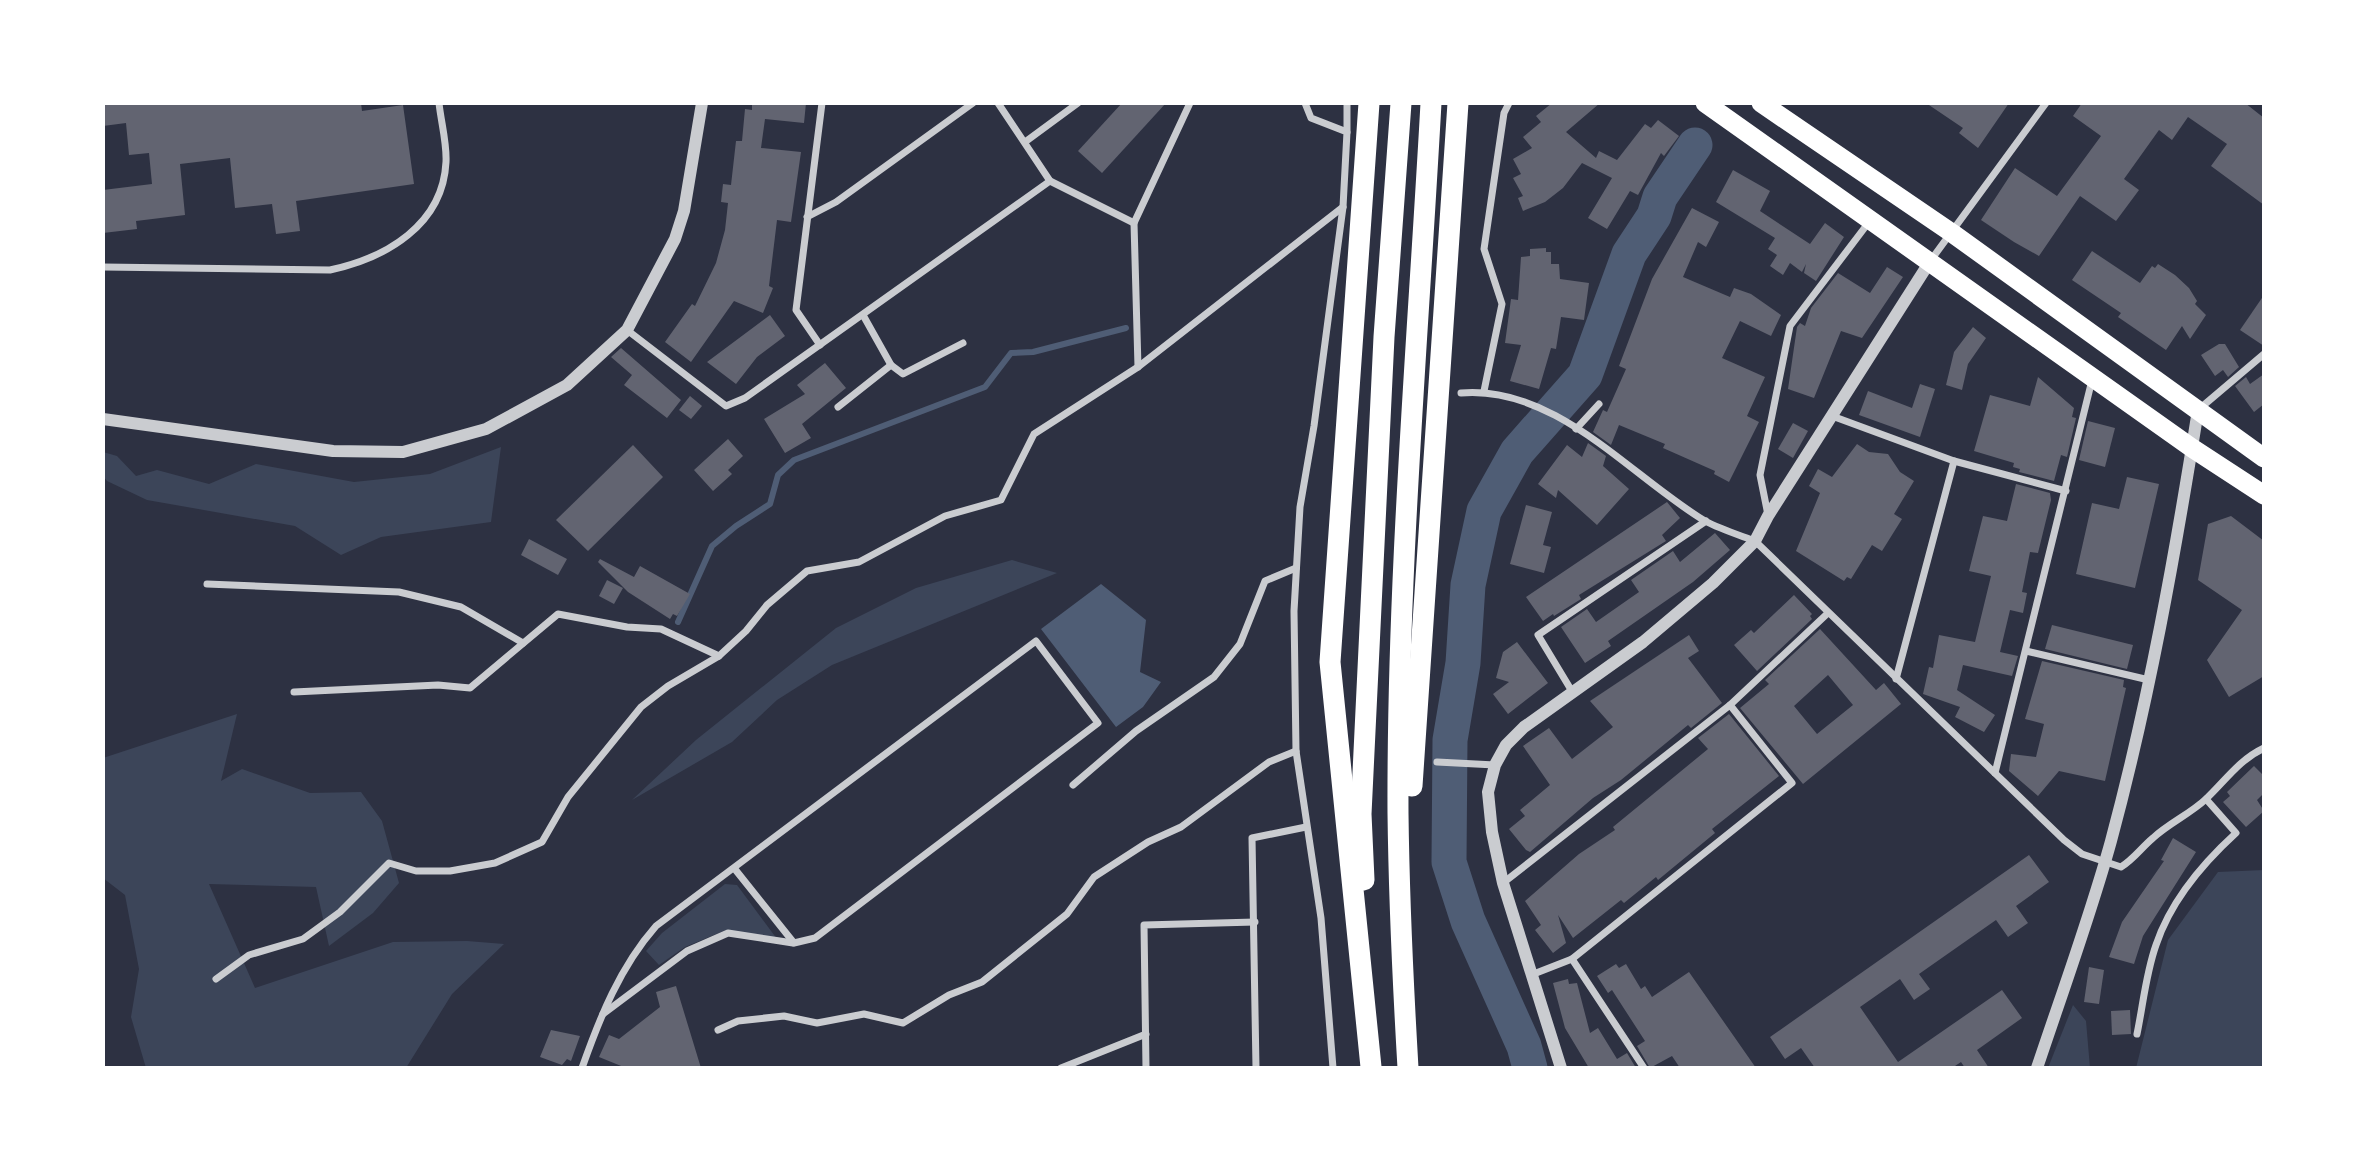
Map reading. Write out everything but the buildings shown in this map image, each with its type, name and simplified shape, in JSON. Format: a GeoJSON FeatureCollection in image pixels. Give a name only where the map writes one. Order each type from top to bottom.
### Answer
{"type":"FeatureCollection","features":[{"type":"Feature","properties":{"kind":"highway"},"geometry":{"type":"LineString","coordinates":[[1369,103],[1329,662],[1371,1067]]}},
{"type":"Feature","properties":{"kind":"highway"},"geometry":{"type":"LineString","coordinates":[[1371,1067],[1362,814],[1384,337],[1401,103]]}},
{"type":"Feature","properties":{"kind":"highway"},"geometry":{"type":"LineString","coordinates":[[1408,1068],[1398,813],[1403,587],[1431,103]]}},
{"type":"Feature","properties":{"kind":"highway"},"geometry":{"type":"LineString","coordinates":[[1401,941],[1458,103]]}},
{"type":"Feature","properties":{"kind":"highway"},"geometry":{"type":"LineString","coordinates":[[1705,103],[2192,448],[2264,495]]}},
{"type":"Feature","properties":{"kind":"highway"},"geometry":{"type":"LineString","coordinates":[[1761,103],[1952,233],[2264,458]]}},
{"type":"Feature","properties":{"kind":"street"},"geometry":{"type":"LineString","coordinates":[[103,267],[330,270],[364,263],[380,255],[414,230],[437,199],[446,160],[439,103]]}},
{"type":"Feature","properties":{"kind":"street"},"geometry":{"type":"LineString","coordinates":[[103,419],[333,451],[403,452],[485,429],[567,385],[626,330],[675,239],[684,211],[702,103]]}},
{"type":"Feature","properties":{"kind":"street"},"geometry":{"type":"LineString","coordinates":[[820,345],[796,310],[822,103]]}},
{"type":"Feature","properties":{"kind":"street"},"geometry":{"type":"LineString","coordinates":[[807,217],[836,202],[973,103]]}},
{"type":"Feature","properties":{"kind":"street"},"geometry":{"type":"LineString","coordinates":[[998,103],[1050,181],[1134,223]]}},
{"type":"Feature","properties":{"kind":"street"},"geometry":{"type":"LineString","coordinates":[[1025,142],[1078,103]]}},
{"type":"Feature","properties":{"kind":"street"},"geometry":{"type":"LineString","coordinates":[[1138,368],[1134,223],[1190,103]]}},
{"type":"Feature","properties":{"kind":"street"},"geometry":{"type":"LineString","coordinates":[[1305,103],[1311,118],[1347,132]]}},
{"type":"Feature","properties":{"kind":"street"},"geometry":{"type":"LineString","coordinates":[[1334,1068],[1321,918],[1296,751],[1296,568],[1300,507],[1343,207],[1347,103]]}},
{"type":"Feature","properties":{"kind":"street"},"geometry":{"type":"LineString","coordinates":[[1484,391],[1502,304],[1485,249],[1504,113],[1509,103]]}},
{"type":"Feature","properties":{"kind":"street"},"geometry":{"type":"LineString","coordinates":[[1561,1068],[1503,883],[1492,832],[1488,792],[1495,765],[1506,744],[1524,727],[1643,642],[1713,583],[1755,541],[1768,516],[1929,263],[2046,103]]}},
{"type":"Feature","properties":{"kind":"street"},"geometry":{"type":"LineString","coordinates":[[626,330],[726,406],[745,398],[1050,181]]}},
{"type":"Feature","properties":{"kind":"street"},"geometry":{"type":"LineString","coordinates":[[216,979],[248,955],[303,939],[340,912],[389,863],[416,871],[450,871],[495,863],[542,842],[568,797],[641,707],[668,685],[719,656],[746,631],[766,606],[807,571],[859,562],[945,516],[1001,500],[1034,434],[1138,368],[1343,207]]}},
{"type":"Feature","properties":{"kind":"street"},"geometry":{"type":"LineString","coordinates":[[1768,516],[1760,475],[1790,326],[1870,221]]}},
{"type":"Feature","properties":{"kind":"street"},"geometry":{"type":"LineString","coordinates":[[863,314],[891,365],[902,374],[963,343]]}},
{"type":"Feature","properties":{"kind":"street"},"geometry":{"type":"LineString","coordinates":[[2037,1068],[2103,863],[2149,680],[2198,410],[2264,354]]}},
{"type":"Feature","properties":{"kind":"street"},"geometry":{"type":"LineString","coordinates":[[838,407],[891,365]]}},
{"type":"Feature","properties":{"kind":"street"},"geometry":{"type":"LineString","coordinates":[[1995,773],[2092,376]]}},
{"type":"Feature","properties":{"kind":"street"},"geometry":{"type":"LineString","coordinates":[[1319,382],[1330,383]]}},
{"type":"Feature","properties":{"kind":"street"},"geometry":{"type":"LineString","coordinates":[[1461,393],[1484,391],[1539,408],[1576,429],[1706,522],[1755,541],[2064,840],[2103,863],[2121,867],[2152,838],[2206,799],[2227,775],[2250,755],[2264,748]]}},
{"type":"Feature","properties":{"kind":"street"},"geometry":{"type":"LineString","coordinates":[[1576,429],[1599,404]]}},
{"type":"Feature","properties":{"kind":"street"},"geometry":{"type":"LineString","coordinates":[[1832,416],[1954,461],[2066,491]]}},
{"type":"Feature","properties":{"kind":"street"},"geometry":{"type":"LineString","coordinates":[[1896,679],[1954,461]]}},
{"type":"Feature","properties":{"kind":"street"},"geometry":{"type":"LineString","coordinates":[[1573,693],[1538,635],[1706,522]]}},
{"type":"Feature","properties":{"kind":"street"},"geometry":{"type":"LineString","coordinates":[[1073,785],[1136,731],[1214,677],[1240,644],[1265,581],[1296,568]]}},
{"type":"Feature","properties":{"kind":"street"},"geometry":{"type":"LineString","coordinates":[[207,584],[399,592],[461,607],[523,643]]}},
{"type":"Feature","properties":{"kind":"street"},"geometry":{"type":"LineString","coordinates":[[1503,883],[1730,705],[1828,613]]}},
{"type":"Feature","properties":{"kind":"street"},"geometry":{"type":"LineString","coordinates":[[294,692],[438,685],[470,688],[558,614],[628,627],[661,629],[719,656]]}},
{"type":"Feature","properties":{"kind":"street"},"geometry":{"type":"LineString","coordinates":[[582,1068],[601,1016],[635,951],[656,926],[1035,640],[1098,723],[815,938],[794,943],[727,933],[687,951],[601,1016]]}},
{"type":"Feature","properties":{"kind":"street"},"geometry":{"type":"LineString","coordinates":[[2026,651],[2149,680]]}},
{"type":"Feature","properties":{"kind":"street"},"geometry":{"type":"LineString","coordinates":[[1531,975],[1572,959],[1792,783],[1730,705]]}},
{"type":"Feature","properties":{"kind":"street"},"geometry":{"type":"LineString","coordinates":[[718,1030],[738,1021],[784,1016],[817,1023],[864,1014],[902,1023],[926,1007],[982,982],[1067,914],[1094,877],[1148,842],[1181,827],[1269,762],[1296,751]]}},
{"type":"Feature","properties":{"kind":"street"},"geometry":{"type":"LineString","coordinates":[[1439,762],[1495,765]]}},
{"type":"Feature","properties":{"kind":"street"},"geometry":{"type":"LineString","coordinates":[[2137,1034],[2155,946],[2163,927],[2192,878],[2236,833],[2206,799]]}},
{"type":"Feature","properties":{"kind":"street"},"geometry":{"type":"LineString","coordinates":[[1256,1068],[1252,838],[1306,827]]}},
{"type":"Feature","properties":{"kind":"street"},"geometry":{"type":"LineString","coordinates":[[734,868],[794,943]]}},
{"type":"Feature","properties":{"kind":"street"},"geometry":{"type":"LineString","coordinates":[[1146,1068],[1144,925],[1255,922]]}},
{"type":"Feature","properties":{"kind":"street"},"geometry":{"type":"LineString","coordinates":[[1572,959],[1644,1068]]}},
{"type":"Feature","properties":{"kind":"street"},"geometry":{"type":"LineString","coordinates":[[1061,1068],[1146,1034]]}},
{"type":"Feature","properties":{"kind":"shaded area"},"geometry":{"type":"Polygon","coordinates":[[[501,447],[491,522],[381,537],[341,555],[295,526],[147,500],[107,481],[103,476],[103,452],[117,456],[136,476],[157,470],[209,484],[256,464],[354,482],[430,474],[501,447]]]}},
{"type":"Feature","properties":{"kind":"shaded area"},"geometry":{"type":"Polygon","coordinates":[[[1012,560],[1057,573],[832,665],[777,700],[732,742],[632,800],[696,740],[836,628],[916,588],[1012,560]]]}},
{"type":"Feature","properties":{"kind":"shaded area"},"geometry":{"type":"Polygon","coordinates":[[[1101,584],[1146,620],[1140,672],[1161,682],[1143,707],[1116,727],[1041,629],[1101,584]]]}},
{"type":"Feature","properties":{"kind":"shaded area"},"geometry":{"type":"Polygon","coordinates":[[[237,714],[221,781],[242,769],[310,793],[361,792],[382,821],[399,883],[373,913],[329,946],[316,887],[209,884],[255,988],[393,942],[467,941],[504,944],[452,994],[406,1068],[146,1068],[131,1017],[139,969],[125,895],[103,878],[103,758],[237,714]]]}},
{"type":"Feature","properties":{"kind":"shaded area"},"geometry":{"type":"Polygon","coordinates":[[[2264,870],[2264,1068],[2136,1068],[2168,940],[2218,872],[2264,870]]]}},
{"type":"Feature","properties":{"kind":"shaded area"},"geometry":{"type":"Polygon","coordinates":[[[725,884],[737,885],[777,939],[726,930],[685,947],[659,965],[646,951],[662,933],[725,884]]]}},
{"type":"Feature","properties":{"kind":"shaded area"},"geometry":{"type":"Polygon","coordinates":[[[2073,1005],[2086,1021],[2090,1068],[2048,1068],[2073,1005]]]}},
{"type":"Feature","properties":{"kind":"waterway"},"geometry":{"type":"LineString","coordinates":[[1530,1068],[1524,1046],[1468,921],[1449,862],[1450,740],[1463,663],[1468,585],[1484,511],[1517,452],[1585,375],[1629,254],[1654,216],[1660,197],[1695,145]]}},
{"type":"Feature","properties":{"kind":"waterway"},"geometry":{"type":"LineString","coordinates":[[678,622],[712,546],[736,526],[770,504],[778,475],[794,460],[985,387],[1011,353],[1033,352],[1126,328]]}}]}
